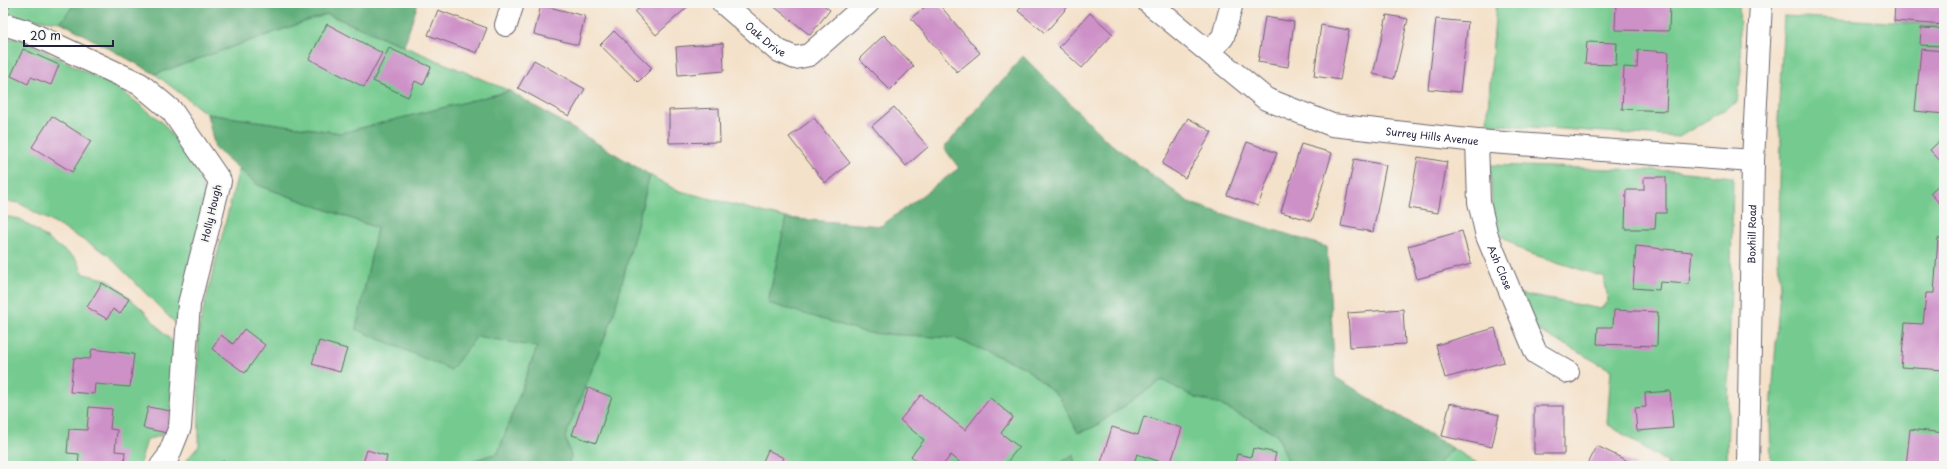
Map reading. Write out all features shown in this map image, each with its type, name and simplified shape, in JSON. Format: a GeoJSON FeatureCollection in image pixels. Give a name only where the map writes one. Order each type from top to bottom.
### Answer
{"type":"FeatureCollection","features":[{"type":"Feature","properties":{"kind":"street"},"geometry":{"type":"LineString","coordinates":[[506,25],[513,3]]}},
{"type":"Feature","properties":{"kind":"street","name":"Oak Drive"},"geometry":{"type":"LineString","coordinates":[[723,3],[777,50],[795,58],[809,55],[868,3]]}},
{"type":"Feature","properties":{"kind":"street","name":"Surrey Hills Avenue"},"geometry":{"type":"LineString","coordinates":[[1150,3],[1210,51],[1266,99],[1332,125],[1477,141],[1753,161]]}},
{"type":"Feature","properties":{"kind":"street"},"geometry":{"type":"LineString","coordinates":[[1210,51],[1223,37],[1232,3]]}},
{"type":"Feature","properties":{"kind":"street","name":"Boxhill Road"},"geometry":{"type":"LineString","coordinates":[[1748,466],[1753,161],[1761,3]]}},
{"type":"Feature","properties":{"kind":"street","name":"Holly Hough"},"geometry":{"type":"LineString","coordinates":[[3,24],[26,31],[140,84],[172,111],[220,181],[189,304],[180,427],[168,457],[161,466]]}},
{"type":"Feature","properties":{"kind":"street","name":"Ash Close"},"geometry":{"type":"LineString","coordinates":[[1477,141],[1480,202],[1487,236],[1536,353],[1568,372]]}},
{"type":"Feature","properties":{"kind":"green space"},"geometry":{"type":"Polygon","coordinates":[[[3,3],[75,3],[61,22],[23,18],[3,11],[3,3]]]}},
{"type":"Feature","properties":{"kind":"green space"},"geometry":{"type":"Polygon","coordinates":[[[75,3],[418,3],[404,46],[327,14],[155,74],[61,22],[75,3]]]}},
{"type":"Feature","properties":{"kind":"green space"},"geometry":{"type":"Polygon","coordinates":[[[1496,3],[1739,3],[1741,71],[1737,102],[1679,137],[1487,124],[1496,3]]]}},
{"type":"Feature","properties":{"kind":"green space"},"geometry":{"type":"Polygon","coordinates":[[[327,14],[510,91],[341,133],[207,114],[155,74],[327,14]]]}},
{"type":"Feature","properties":{"kind":"green space"},"geometry":{"type":"Polygon","coordinates":[[[1784,16],[1944,25],[1944,466],[1771,466],[1770,424],[1780,289],[1778,257],[1781,143],[1778,120],[1784,16]]]}},
{"type":"Feature","properties":{"kind":"green space"},"geometry":{"type":"Polygon","coordinates":[[[3,37],[23,40],[118,88],[162,122],[197,168],[206,199],[178,326],[106,253],[19,203],[3,201],[3,37]]]}},
{"type":"Feature","properties":{"kind":"green space"},"geometry":{"type":"Polygon","coordinates":[[[1023,56],[1107,141],[1190,203],[1327,247],[1335,377],[1452,448],[1437,466],[1290,466],[1277,434],[1217,403],[1196,398],[1162,380],[1094,427],[1078,433],[1060,397],[1024,367],[954,338],[868,333],[768,303],[786,218],[881,226],[959,168],[944,148],[1023,56]]]}},
{"type":"Feature","properties":{"kind":"green space"},"geometry":{"type":"Polygon","coordinates":[[[510,91],[650,175],[613,317],[565,437],[571,456],[568,466],[463,466],[464,463],[498,453],[537,347],[477,336],[451,370],[356,329],[377,228],[258,185],[215,148],[207,114],[341,133],[510,91]]]}},
{"type":"Feature","properties":{"kind":"green space"},"geometry":{"type":"Polygon","coordinates":[[[1490,165],[1676,171],[1733,177],[1727,466],[1666,466],[1668,463],[1607,424],[1611,370],[1528,325],[1515,293],[1601,309],[1608,300],[1604,277],[1525,252],[1493,230],[1490,165]]]}},
{"type":"Feature","properties":{"kind":"green space"},"geometry":{"type":"Polygon","coordinates":[[[239,169],[258,185],[377,228],[357,329],[477,336],[537,347],[498,453],[464,463],[463,466],[181,466],[199,446],[198,331],[239,169]]]}},
{"type":"Feature","properties":{"kind":"green space"},"geometry":{"type":"Polygon","coordinates":[[[650,175],[676,190],[786,218],[768,302],[868,333],[954,338],[1024,367],[1060,397],[1078,432],[1094,427],[1162,380],[1196,398],[1217,403],[1277,434],[1291,465],[1074,466],[1074,454],[1056,466],[568,466],[571,456],[565,437],[613,317],[650,175]]]}},
{"type":"Feature","properties":{"kind":"green space"},"geometry":{"type":"Polygon","coordinates":[[[3,216],[20,219],[76,259],[84,274],[109,280],[143,310],[176,346],[171,411],[167,433],[147,440],[139,466],[3,466],[3,216]]]}},
{"type":"Feature","properties":{"kind":"green space"},"geometry":{"type":"Polygon","coordinates":[[[1452,448],[1482,466],[1437,466],[1452,448]]]}},
{"type":"Feature","properties":{"kind":"green space"},"geometry":{"type":"Polygon","coordinates":[[[1074,454],[1074,466],[1056,466],[1074,454]]]}},
{"type":"Feature","properties":{"kind":"building"},"geometry":{"type":"Polygon","coordinates":[[[3,3],[10,3],[9,8],[3,6],[3,3]]]}},
{"type":"Feature","properties":{"kind":"building"},"geometry":{"type":"Polygon","coordinates":[[[645,3],[692,3],[656,35],[635,12],[645,3]]]}},
{"type":"Feature","properties":{"kind":"building"},"geometry":{"type":"Polygon","coordinates":[[[773,3],[821,3],[830,10],[810,35],[772,5],[773,3]]]}},
{"type":"Feature","properties":{"kind":"building"},"geometry":{"type":"Polygon","coordinates":[[[930,3],[938,3],[980,53],[957,72],[911,18],[930,3]]]}},
{"type":"Feature","properties":{"kind":"building"},"geometry":{"type":"Polygon","coordinates":[[[1024,3],[1071,3],[1045,33],[1018,11],[1024,3]]]}},
{"type":"Feature","properties":{"kind":"building"},"geometry":{"type":"Polygon","coordinates":[[[1616,3],[1670,3],[1669,31],[1615,30],[1616,3]]]}},
{"type":"Feature","properties":{"kind":"building"},"geometry":{"type":"Polygon","coordinates":[[[1895,3],[1944,3],[1944,25],[1894,21],[1895,3]]]}},
{"type":"Feature","properties":{"kind":"building"},"geometry":{"type":"Polygon","coordinates":[[[541,5],[585,16],[578,45],[534,34],[541,5]]]}},
{"type":"Feature","properties":{"kind":"building"},"geometry":{"type":"Polygon","coordinates":[[[438,10],[487,28],[477,53],[428,35],[438,10]]]}},
{"type":"Feature","properties":{"kind":"building"},"geometry":{"type":"Polygon","coordinates":[[[1090,13],[1113,34],[1082,68],[1059,47],[1090,13]]]}},
{"type":"Feature","properties":{"kind":"building"},"geometry":{"type":"Polygon","coordinates":[[[1387,15],[1408,19],[1394,79],[1373,74],[1387,15]]]}},
{"type":"Feature","properties":{"kind":"building"},"geometry":{"type":"Polygon","coordinates":[[[1265,17],[1294,22],[1288,67],[1258,62],[1265,17]]]}},
{"type":"Feature","properties":{"kind":"building"},"geometry":{"type":"Polygon","coordinates":[[[1436,19],[1468,22],[1460,92],[1428,89],[1436,19]]]}},
{"type":"Feature","properties":{"kind":"building"},"geometry":{"type":"Polygon","coordinates":[[[327,24],[382,53],[364,87],[309,59],[327,24]]]}},
{"type":"Feature","properties":{"kind":"building"},"geometry":{"type":"Polygon","coordinates":[[[1321,25],[1349,30],[1340,80],[1314,76],[1321,25]]]}},
{"type":"Feature","properties":{"kind":"building"},"geometry":{"type":"Polygon","coordinates":[[[1921,28],[1944,29],[1944,46],[1920,45],[1921,28]]]}},
{"type":"Feature","properties":{"kind":"building"},"geometry":{"type":"Polygon","coordinates":[[[614,31],[652,68],[638,82],[600,45],[614,31]]]}},
{"type":"Feature","properties":{"kind":"building"},"geometry":{"type":"Polygon","coordinates":[[[884,35],[914,66],[890,90],[859,59],[884,35]]]}},
{"type":"Feature","properties":{"kind":"building"},"geometry":{"type":"Polygon","coordinates":[[[1587,42],[1617,43],[1616,65],[1585,64],[1587,42]]]}},
{"type":"Feature","properties":{"kind":"building"},"geometry":{"type":"Polygon","coordinates":[[[723,43],[724,71],[678,75],[676,47],[723,43]]]}},
{"type":"Feature","properties":{"kind":"building"},"geometry":{"type":"Polygon","coordinates":[[[389,48],[431,67],[423,85],[415,81],[408,97],[373,81],[389,48]]]}},
{"type":"Feature","properties":{"kind":"building"},"geometry":{"type":"Polygon","coordinates":[[[23,49],[59,65],[51,85],[31,77],[28,84],[11,76],[23,49]]]}},
{"type":"Feature","properties":{"kind":"building"},"geometry":{"type":"Polygon","coordinates":[[[1921,49],[1944,51],[1944,114],[1915,111],[1921,49]]]}},
{"type":"Feature","properties":{"kind":"building"},"geometry":{"type":"Polygon","coordinates":[[[1638,50],[1669,52],[1666,111],[1622,109],[1624,67],[1637,68],[1638,50]]]}},
{"type":"Feature","properties":{"kind":"building"},"geometry":{"type":"Polygon","coordinates":[[[534,60],[585,89],[569,116],[518,88],[534,60]]]}},
{"type":"Feature","properties":{"kind":"building"},"geometry":{"type":"Polygon","coordinates":[[[894,107],[928,147],[906,166],[872,126],[894,107]]]}},
{"type":"Feature","properties":{"kind":"building"},"geometry":{"type":"Polygon","coordinates":[[[719,108],[720,142],[669,143],[669,110],[719,108]]]}},
{"type":"Feature","properties":{"kind":"building"},"geometry":{"type":"Polygon","coordinates":[[[52,116],[91,141],[72,172],[32,147],[52,116]]]}},
{"type":"Feature","properties":{"kind":"building"},"geometry":{"type":"Polygon","coordinates":[[[814,118],[850,163],[825,183],[789,137],[814,118]]]}},
{"type":"Feature","properties":{"kind":"building"},"geometry":{"type":"Polygon","coordinates":[[[1188,118],[1212,132],[1185,178],[1162,164],[1188,118]]]}},
{"type":"Feature","properties":{"kind":"building"},"geometry":{"type":"Polygon","coordinates":[[[1944,137],[1944,165],[1930,150],[1944,137]]]}},
{"type":"Feature","properties":{"kind":"building"},"geometry":{"type":"Polygon","coordinates":[[[1247,142],[1277,153],[1258,206],[1227,195],[1247,142]]]}},
{"type":"Feature","properties":{"kind":"building"},"geometry":{"type":"Polygon","coordinates":[[[1301,144],[1332,153],[1312,221],[1281,212],[1301,144]]]}},
{"type":"Feature","properties":{"kind":"building"},"geometry":{"type":"Polygon","coordinates":[[[1418,157],[1447,162],[1438,213],[1409,208],[1418,157]]]}},
{"type":"Feature","properties":{"kind":"building"},"geometry":{"type":"Polygon","coordinates":[[[1354,159],[1386,165],[1373,232],[1341,226],[1354,159]]]}},
{"type":"Feature","properties":{"kind":"building"},"geometry":{"type":"Polygon","coordinates":[[[1644,177],[1666,177],[1666,213],[1656,213],[1655,229],[1625,229],[1626,190],[1644,190],[1644,177]]]}},
{"type":"Feature","properties":{"kind":"building"},"geometry":{"type":"Polygon","coordinates":[[[1944,180],[1944,208],[1930,193],[1944,180]]]}},
{"type":"Feature","properties":{"kind":"building"},"geometry":{"type":"Polygon","coordinates":[[[1462,231],[1471,264],[1417,279],[1408,246],[1462,231]]]}},
{"type":"Feature","properties":{"kind":"building"},"geometry":{"type":"Polygon","coordinates":[[[1938,238],[1944,238],[1944,370],[1901,367],[1905,323],[1923,324],[1926,293],[1934,293],[1938,238]]]}},
{"type":"Feature","properties":{"kind":"building"},"geometry":{"type":"Polygon","coordinates":[[[1636,246],[1692,252],[1689,284],[1660,282],[1659,290],[1633,288],[1636,246]]]}},
{"type":"Feature","properties":{"kind":"building"},"geometry":{"type":"Polygon","coordinates":[[[102,283],[129,299],[120,314],[113,309],[107,319],[87,307],[102,283]]]}},
{"type":"Feature","properties":{"kind":"building"},"geometry":{"type":"Polygon","coordinates":[[[1403,309],[1405,344],[1350,347],[1348,313],[1403,309]]]}},
{"type":"Feature","properties":{"kind":"building"},"geometry":{"type":"Polygon","coordinates":[[[1614,310],[1658,312],[1657,346],[1597,344],[1598,327],[1613,327],[1614,310]]]}},
{"type":"Feature","properties":{"kind":"building"},"geometry":{"type":"Polygon","coordinates":[[[1495,328],[1504,362],[1445,378],[1436,345],[1495,328]]]}},
{"type":"Feature","properties":{"kind":"building"},"geometry":{"type":"Polygon","coordinates":[[[244,329],[265,345],[245,373],[212,349],[221,335],[233,344],[244,329]]]}},
{"type":"Feature","properties":{"kind":"building"},"geometry":{"type":"Polygon","coordinates":[[[319,341],[347,349],[340,372],[312,364],[319,341]]]}},
{"type":"Feature","properties":{"kind":"building"},"geometry":{"type":"Polygon","coordinates":[[[92,349],[134,354],[130,387],[95,384],[94,394],[70,392],[74,358],[90,359],[92,349]]]}},
{"type":"Feature","properties":{"kind":"building"},"geometry":{"type":"Polygon","coordinates":[[[588,388],[612,397],[596,443],[572,435],[588,388]]]}},
{"type":"Feature","properties":{"kind":"building"},"geometry":{"type":"Polygon","coordinates":[[[1670,391],[1673,428],[1637,431],[1635,408],[1646,407],[1645,393],[1670,391]]]}},
{"type":"Feature","properties":{"kind":"building"},"geometry":{"type":"Polygon","coordinates":[[[921,395],[965,430],[990,398],[1013,417],[1001,433],[1019,447],[1004,466],[964,466],[951,455],[942,466],[923,466],[911,456],[924,440],[900,420],[921,395]]]}},
{"type":"Feature","properties":{"kind":"building"},"geometry":{"type":"Polygon","coordinates":[[[1450,403],[1499,415],[1492,447],[1442,436],[1450,403]]]}},
{"type":"Feature","properties":{"kind":"building"},"geometry":{"type":"Polygon","coordinates":[[[1534,406],[1564,406],[1564,454],[1534,454],[1534,406]]]}},
{"type":"Feature","properties":{"kind":"building"},"geometry":{"type":"Polygon","coordinates":[[[89,407],[112,409],[110,429],[117,430],[115,451],[125,452],[124,466],[78,466],[79,454],[67,453],[69,429],[87,430],[89,407]]]}},
{"type":"Feature","properties":{"kind":"building"},"geometry":{"type":"Polygon","coordinates":[[[148,407],[171,411],[167,433],[143,428],[148,407]]]}},
{"type":"Feature","properties":{"kind":"building"},"geometry":{"type":"Polygon","coordinates":[[[1144,416],[1182,428],[1170,465],[1137,454],[1133,466],[1100,466],[1112,427],[1138,435],[1144,416]]]}},
{"type":"Feature","properties":{"kind":"building"},"geometry":{"type":"Polygon","coordinates":[[[1910,429],[1944,433],[1944,466],[1906,466],[1910,429]]]}},
{"type":"Feature","properties":{"kind":"building"},"geometry":{"type":"Polygon","coordinates":[[[1597,446],[1638,466],[1587,466],[1597,446]]]}},
{"type":"Feature","properties":{"kind":"building"},"geometry":{"type":"Polygon","coordinates":[[[1253,448],[1276,453],[1273,466],[1234,466],[1237,454],[1251,457],[1253,448]]]}},
{"type":"Feature","properties":{"kind":"building"},"geometry":{"type":"Polygon","coordinates":[[[367,450],[387,456],[385,466],[362,466],[367,450]]]}},
{"type":"Feature","properties":{"kind":"building"},"geometry":{"type":"Polygon","coordinates":[[[768,450],[784,458],[780,466],[761,466],[768,450]]]}},
{"type":"Feature","properties":{"kind":"building"},"geometry":{"type":"Polygon","coordinates":[[[224,461],[226,466],[210,466],[224,461]]]}}]}
